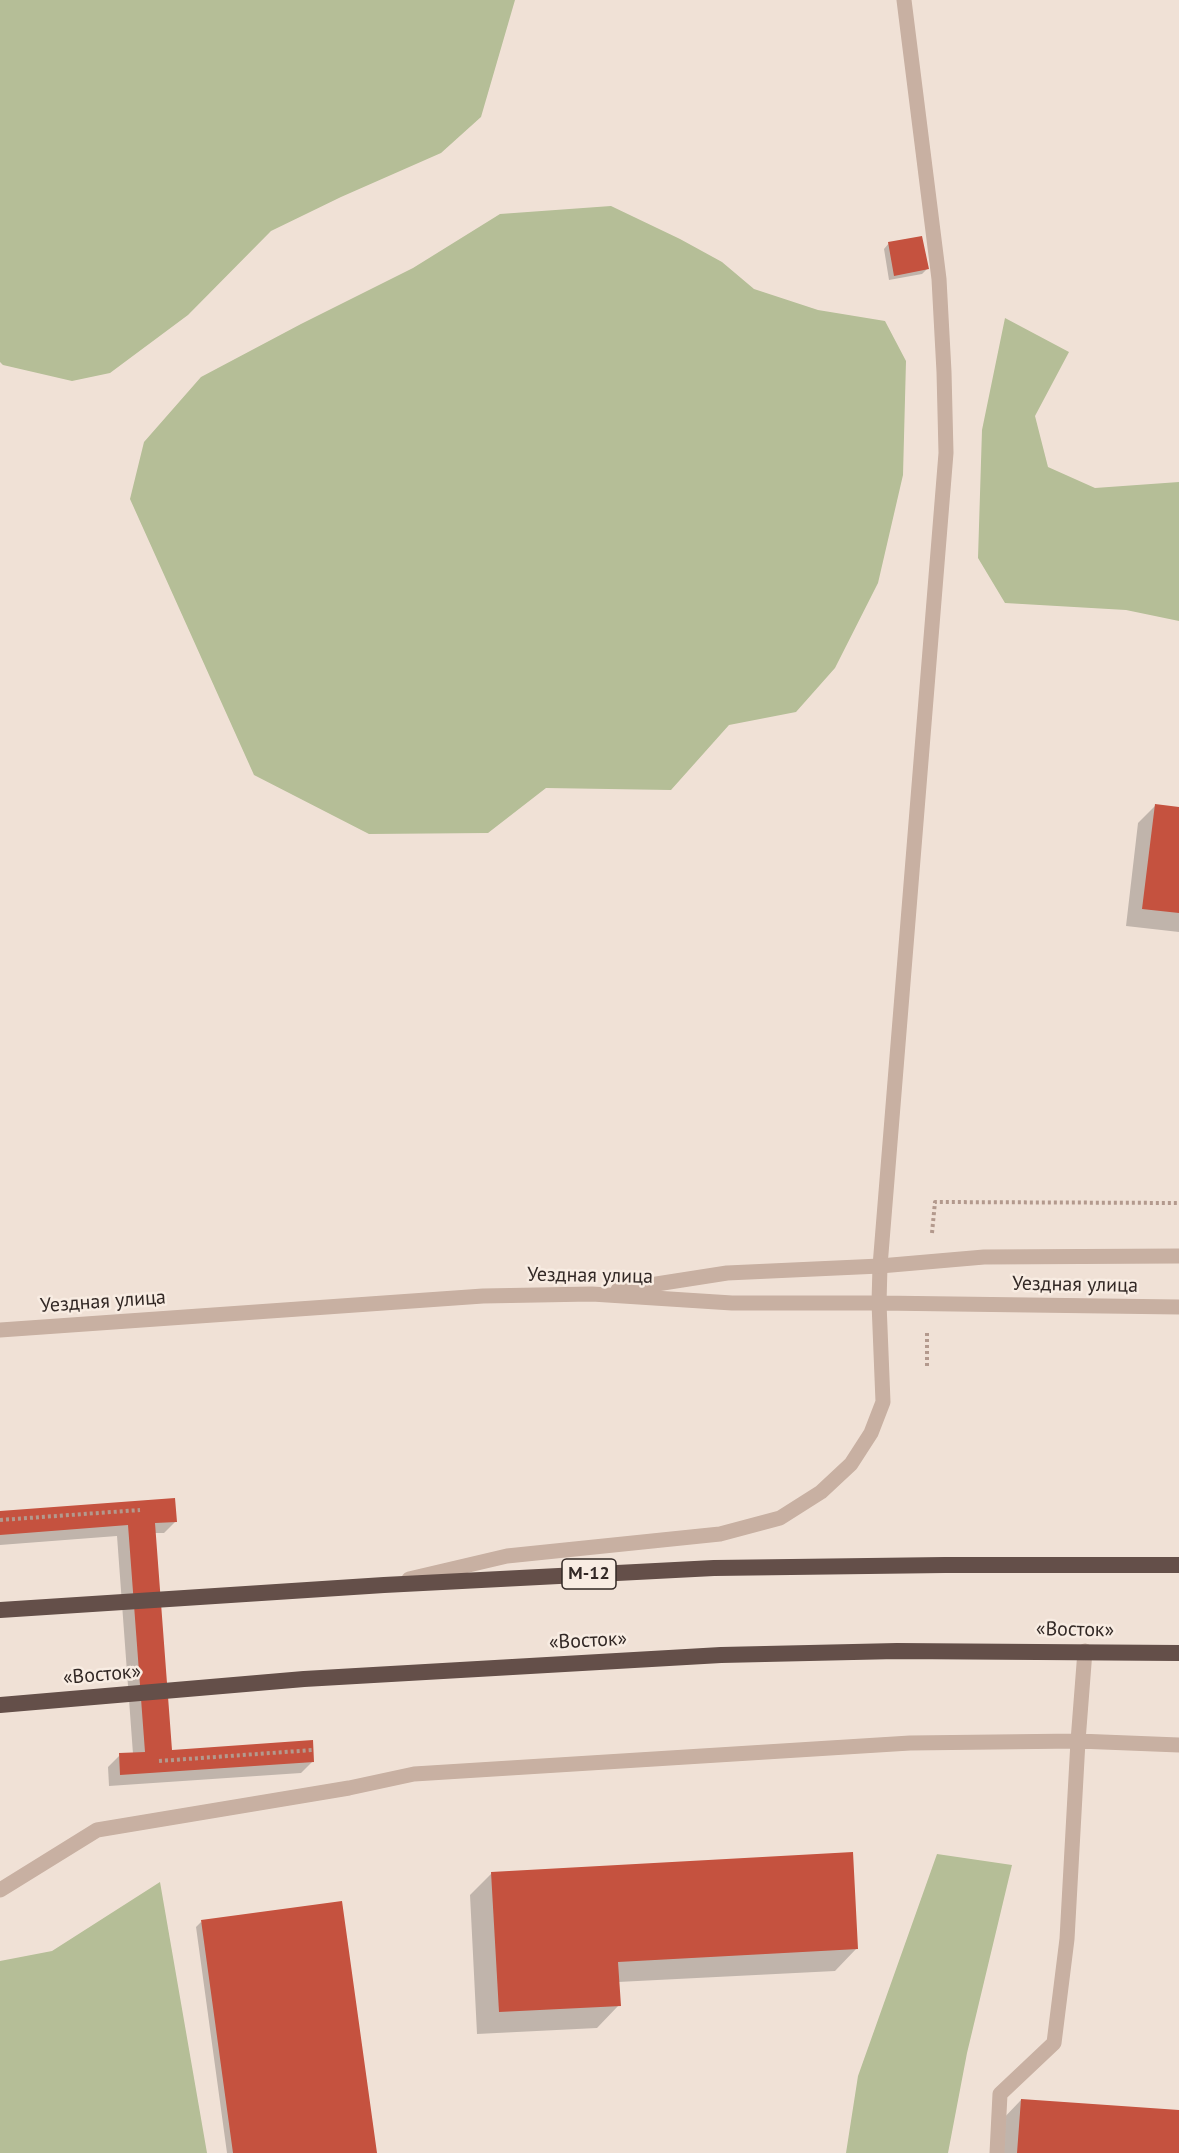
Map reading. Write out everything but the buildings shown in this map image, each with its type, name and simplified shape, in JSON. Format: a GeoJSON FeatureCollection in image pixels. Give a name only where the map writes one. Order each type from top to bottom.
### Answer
{"type":"FeatureCollection","features":[{"type":"Feature","properties":{"kind":"highway","name":"М-12"},"geometry":{"type":"LineString","coordinates":[[0,1611],[384,1585],[714,1568],[1179,1565]]}},
{"type":"Feature","properties":{"kind":"highway","name":"«Восток»"},"geometry":{"type":"LineString","coordinates":[[0,1705],[304,1679],[722,1654],[897,1650],[1179,1653]]}},
{"type":"Feature","properties":{"kind":"street"},"geometry":{"type":"LineString","coordinates":[[384,1585],[507,1556],[720,1534],[780,1518],[821,1492],[851,1464],[871,1433],[883,1402],[879,1303],[880,1266],[946,453],[945,372],[939,279],[904,0]]}},
{"type":"Feature","properties":{"kind":"street","name":"Уездная улица"},"geometry":{"type":"LineString","coordinates":[[592,1294],[727,1273],[880,1266],[984,1257],[1179,1256]]}},
{"type":"Feature","properties":{"kind":"street","name":"Уездная улица"},"geometry":{"type":"LineString","coordinates":[[0,1330],[483,1296],[592,1294],[732,1303],[1179,1307]]}},
{"type":"Feature","properties":{"kind":"street"},"geometry":{"type":"LineString","coordinates":[[997,2153],[1000,2094],[1054,2043],[1067,1939],[1085,1651]]}},
{"type":"Feature","properties":{"kind":"street"},"geometry":{"type":"LineString","coordinates":[[0,1890],[97,1830],[349,1788],[414,1774],[910,1743],[1078,1742],[1179,1745]]}},
{"type":"Feature","properties":{"kind":"path"},"geometry":{"type":"LineString","coordinates":[[0,1520],[140,1510]]}},
{"type":"Feature","properties":{"kind":"path"},"geometry":{"type":"LineString","coordinates":[[159,1761],[313,1750]]}},
{"type":"Feature","properties":{"kind":"green space"},"geometry":{"type":"Polygon","coordinates":[[[0,0],[515,0],[481,117],[441,153],[271,231],[188,315],[110,373],[72,381],[3,365],[0,362],[0,0]]]}},
{"type":"Feature","properties":{"kind":"green space"},"geometry":{"type":"Polygon","coordinates":[[[611,206],[722,262],[754,289],[818,310],[885,321],[906,361],[903,475],[878,583],[835,668],[796,712],[729,725],[671,790],[546,788],[488,833],[369,834],[254,775],[130,499],[144,442],[201,377],[413,268],[500,214],[611,206]]]}},
{"type":"Feature","properties":{"kind":"green space"},"geometry":{"type":"Polygon","coordinates":[[[1005,318],[1069,352],[1035,416],[1048,467],[1095,488],[1179,482],[1179,621],[1126,610],[1005,603],[978,558],[982,430],[1005,318]]]}},
{"type":"Feature","properties":{"kind":"green space"},"geometry":{"type":"Polygon","coordinates":[[[937,1854],[1012,1865],[967,2053],[948,2153],[846,2153],[858,2076],[937,1854]]]}},
{"type":"Feature","properties":{"kind":"green space"},"geometry":{"type":"Polygon","coordinates":[[[160,1882],[207,2153],[0,2153],[0,1961],[52,1951],[160,1882]]]}}]}
